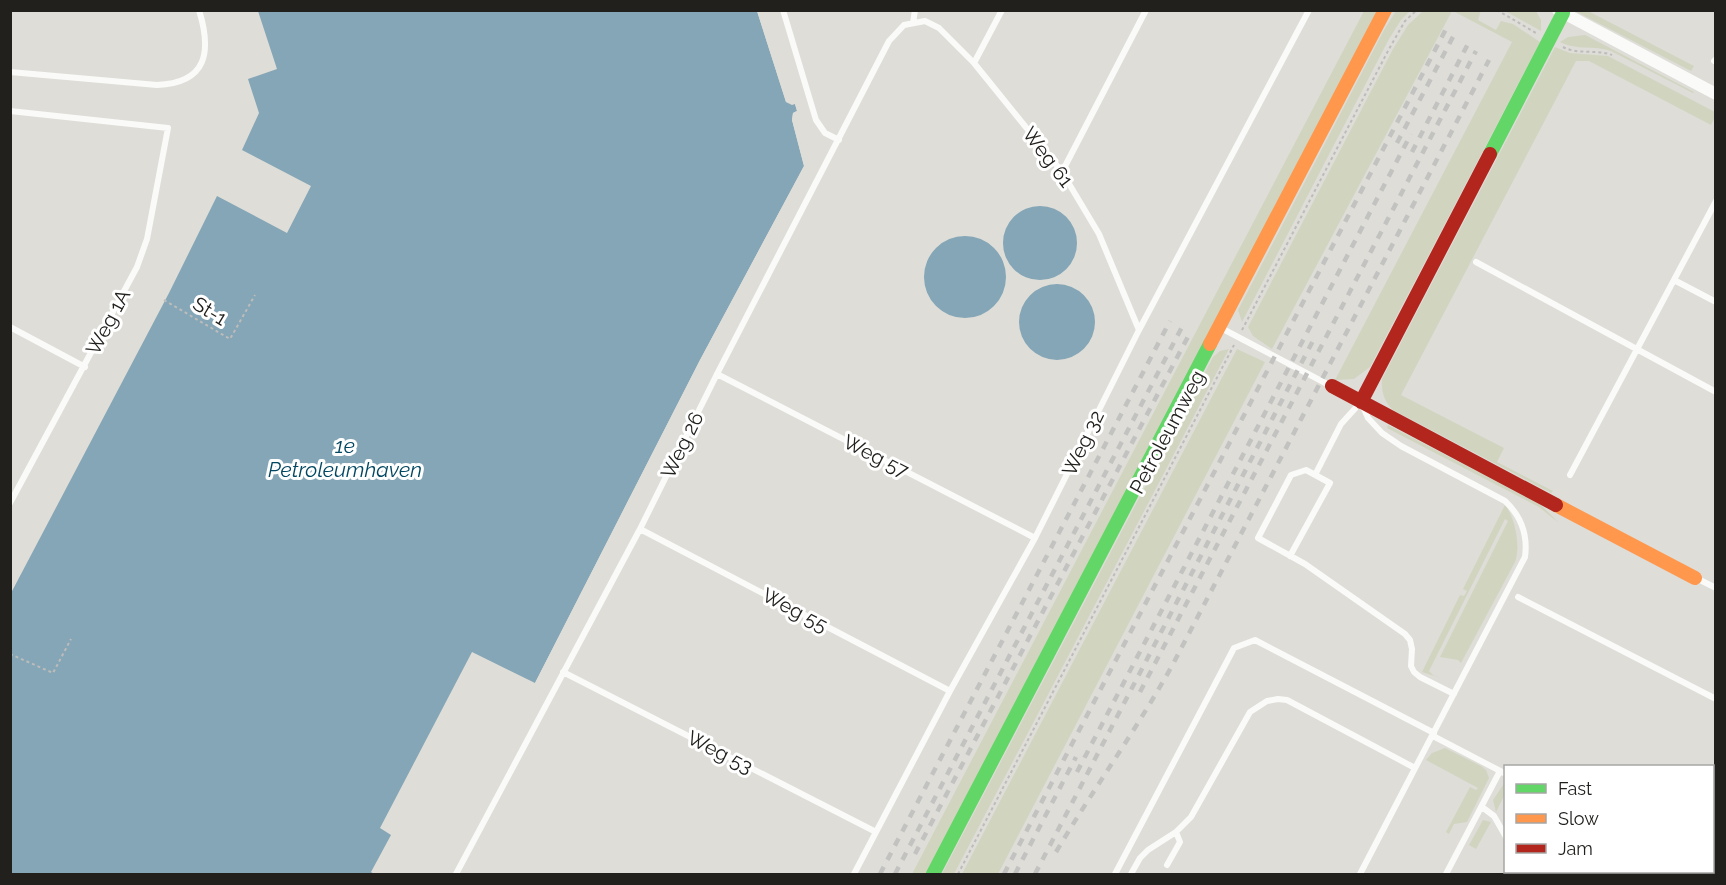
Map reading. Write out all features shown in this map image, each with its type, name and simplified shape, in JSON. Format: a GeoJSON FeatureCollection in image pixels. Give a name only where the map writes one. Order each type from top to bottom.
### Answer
{"type":"FeatureCollection","features":[{"type":"Feature","properties":{"kind":"street","name":"Petroleumweg"},"geometry":{"type":"LineString","coordinates":[[933,874],[1385,10]]}},
{"type":"Feature","properties":{"kind":"street"},"geometry":{"type":"LineString","coordinates":[[1361,402],[1549,40],[1560,12],[1716,93]]}},
{"type":"Feature","properties":{"kind":"street"},"geometry":{"type":"LineString","coordinates":[[1332,386],[1695,578]]}},
{"type":"Feature","properties":{"kind":"lane"},"geometry":{"type":"LineString","coordinates":[[10,72],[157,85],[178,83],[198,70],[206,52],[207,42],[200,10]]}},
{"type":"Feature","properties":{"kind":"lane"},"geometry":{"type":"LineString","coordinates":[[783,10],[816,120],[825,133],[839,140]]}},
{"type":"Feature","properties":{"kind":"lane"},"geometry":{"type":"LineString","coordinates":[[913,23],[915,10]]}},
{"type":"Feature","properties":{"kind":"lane"},"geometry":{"type":"LineString","coordinates":[[974,63],[1002,10]]}},
{"type":"Feature","properties":{"kind":"lane"},"geometry":{"type":"LineString","coordinates":[[1062,172],[1146,10]]}},
{"type":"Feature","properties":{"kind":"lane","name":"Weg 32"},"geometry":{"type":"LineString","coordinates":[[854,874],[950,691],[1035,538],[1139,330],[1310,10]]}},
{"type":"Feature","properties":{"kind":"lane","name":"Weg 61"},"geometry":{"type":"LineString","coordinates":[[913,23],[925,21],[939,28],[974,63],[1062,172],[1099,234],[1139,330]]}},
{"type":"Feature","properties":{"kind":"lane","name":"Weg 26"},"geometry":{"type":"LineString","coordinates":[[456,874],[640,529],[889,40],[904,25],[913,23]]}},
{"type":"Feature","properties":{"kind":"lane","name":"Weg 1A"},"geometry":{"type":"LineString","coordinates":[[10,111],[168,128],[147,239],[137,267],[10,503]]}},
{"type":"Feature","properties":{"kind":"lane"},"geometry":{"type":"LineString","coordinates":[[1570,475],[1716,201]]}},
{"type":"Feature","properties":{"kind":"lane"},"geometry":{"type":"LineString","coordinates":[[1476,262],[1716,392]]}},
{"type":"Feature","properties":{"kind":"lane"},"geometry":{"type":"LineString","coordinates":[[1674,280],[1716,303]]}},
{"type":"Feature","properties":{"kind":"lane"},"geometry":{"type":"LineString","coordinates":[[10,327],[85,367]]}},
{"type":"Feature","properties":{"kind":"lane"},"geometry":{"type":"LineString","coordinates":[[1220,328],[1332,386]]}},
{"type":"Feature","properties":{"kind":"lane","name":"Weg 57"},"geometry":{"type":"LineString","coordinates":[[717,374],[1035,538]]}},
{"type":"Feature","properties":{"kind":"lane"},"geometry":{"type":"LineString","coordinates":[[1315,475],[1341,424],[1361,402],[1368,418],[1401,446],[1504,501],[1517,513],[1527,542],[1525,557],[1360,874]]}},
{"type":"Feature","properties":{"kind":"lane"},"geometry":{"type":"LineString","coordinates":[[1290,556],[1330,483],[1306,470],[1291,475],[1258,538],[1290,556],[1317,571],[1396,626],[1410,640],[1411,666],[1414,672],[1454,694]]}},
{"type":"Feature","properties":{"kind":"lane","name":"Weg 55"},"geometry":{"type":"LineString","coordinates":[[640,529],[950,691]]}},
{"type":"Feature","properties":{"kind":"lane"},"geometry":{"type":"LineString","coordinates":[[1695,578],[1716,588]]}},
{"type":"Feature","properties":{"kind":"lane"},"geometry":{"type":"LineString","coordinates":[[1518,597],[1716,699]]}},
{"type":"Feature","properties":{"kind":"lane"},"geometry":{"type":"LineString","coordinates":[[1115,874],[1233,648],[1255,640],[1503,773],[1446,874]]}},
{"type":"Feature","properties":{"kind":"lane","name":"Weg 53"},"geometry":{"type":"LineString","coordinates":[[563,672],[876,832]]}},
{"type":"Feature","properties":{"kind":"lane"},"geometry":{"type":"LineString","coordinates":[[1131,874],[1140,858],[1148,850],[1176,832],[1191,818],[1250,712],[1268,701],[1287,700],[1415,768]]}},
{"type":"Feature","properties":{"kind":"lane"},"geometry":{"type":"LineString","coordinates":[[1482,807],[1494,816],[1504,834]]}},
{"type":"Feature","properties":{"kind":"lane"},"geometry":{"type":"LineString","coordinates":[[1167,865],[1180,842],[1176,832]]}},
{"type":"Feature","properties":{"kind":"path","name":"Petroleumweg"},"geometry":{"type":"LineString","coordinates":[[958,874],[1389,49],[1405,21],[1417,10]]}},
{"type":"Feature","properties":{"kind":"path"},"geometry":{"type":"LineString","coordinates":[[1497,10],[1573,51],[1604,52],[1616,56]]}},
{"type":"Feature","properties":{"kind":"path","name":"St-1"},"geometry":{"type":"LineString","coordinates":[[164,300],[230,339],[255,295]]}},
{"type":"Feature","properties":{"kind":"path"},"geometry":{"type":"LineString","coordinates":[[10,654],[53,673],[71,639]]}},
{"type":"Feature","properties":{"kind":"green space"},"geometry":{"type":"Polygon","coordinates":[[[1481,10],[1478,20],[1496,30],[1501,21],[1513,24],[1540,42],[1370,367],[1354,379],[1335,380],[1512,42],[1453,11],[1481,10]]]}},
{"type":"Feature","properties":{"kind":"green space"},"geometry":{"type":"Polygon","coordinates":[[[1364,11],[1377,11],[926,874],[912,874],[1364,11]]]}},
{"type":"Feature","properties":{"kind":"green space"},"geometry":{"type":"Polygon","coordinates":[[[1396,11],[1410,11],[1401,20],[1389,39],[1242,322],[1238,310],[1396,11]]]}},
{"type":"Feature","properties":{"kind":"green space"},"geometry":{"type":"Polygon","coordinates":[[[1423,11],[1452,11],[1272,349],[1253,336],[1248,327],[1393,49],[1408,25],[1423,11]]]}},
{"type":"Feature","properties":{"kind":"green space"},"geometry":{"type":"Polygon","coordinates":[[[1505,11],[1536,11],[1541,20],[1541,31],[1505,11]]]}},
{"type":"Feature","properties":{"kind":"green space"},"geometry":{"type":"Polygon","coordinates":[[[1575,11],[1588,11],[1694,66],[1691,71],[1575,11]]]}},
{"type":"Feature","properties":{"kind":"green space"},"geometry":{"type":"Polygon","coordinates":[[[1585,35],[1694,92],[1611,51],[1560,42],[1568,37],[1585,35]]]}},
{"type":"Feature","properties":{"kind":"green space"},"geometry":{"type":"Polygon","coordinates":[[[1555,47],[1570,53],[1608,56],[1715,112],[1715,117],[1711,125],[1589,61],[1576,61],[1401,395],[1504,448],[1497,462],[1553,491],[1551,493],[1393,410],[1385,400],[1382,379],[1555,47]]]}},
{"type":"Feature","properties":{"kind":"green space"},"geometry":{"type":"Polygon","coordinates":[[[1229,349],[954,874],[942,874],[1213,357],[1220,351],[1229,349]]]}},
{"type":"Feature","properties":{"kind":"green space"},"geometry":{"type":"Polygon","coordinates":[[[1237,349],[1265,362],[998,874],[962,874],[1237,349]]]}},
{"type":"Feature","properties":{"kind":"green space"},"geometry":{"type":"Polygon","coordinates":[[[1388,425],[1540,504],[1559,523],[1539,507],[1387,428],[1388,425]]]}},
{"type":"Feature","properties":{"kind":"green space"},"geometry":{"type":"Polygon","coordinates":[[[1505,505],[1512,517],[1516,532],[1515,562],[1461,663],[1458,660],[1440,657],[1508,521],[1505,519],[1429,671],[1441,678],[1422,672],[1460,595],[1464,596],[1467,591],[1463,589],[1505,505]]]}},
{"type":"Feature","properties":{"kind":"green space"},"geometry":{"type":"Polygon","coordinates":[[[1445,748],[1481,766],[1486,770],[1489,778],[1467,822],[1454,824],[1449,834],[1446,832],[1470,787],[1476,790],[1478,788],[1426,760],[1432,753],[1445,748]]]}},
{"type":"Feature","properties":{"kind":"green space"},"geometry":{"type":"Polygon","coordinates":[[[1504,784],[1504,796],[1496,812],[1493,800],[1504,784]]]}},
{"type":"Feature","properties":{"kind":"green space"},"geometry":{"type":"Polygon","coordinates":[[[1483,820],[1491,822],[1476,849],[1469,845],[1483,820]]]}},
{"type":"Feature","properties":{"kind":"water","name":"1e Petroleumhaven"},"geometry":{"type":"Polygon","coordinates":[[[258,11],[757,11],[786,102],[795,104],[797,111],[793,113],[792,120],[804,166],[700,360],[535,683],[472,652],[380,828],[391,835],[371,872],[374,874],[11,874],[10,595],[169,293],[217,196],[287,233],[311,186],[242,150],[259,113],[248,79],[277,69],[258,11]]]}},
{"type":"Feature","properties":{"kind":"water"},"geometry":{"type":"Polygon","coordinates":[[[1040,206],[1061,212],[1071,222],[1077,243],[1071,264],[1061,274],[1040,280],[1019,274],[1009,264],[1003,243],[1009,222],[1019,212],[1040,206]]]}},
{"type":"Feature","properties":{"kind":"water"},"geometry":{"type":"Polygon","coordinates":[[[965,236],[981,239],[994,248],[1003,261],[1006,277],[1003,293],[994,306],[981,315],[965,318],[949,315],[936,306],[927,293],[924,277],[927,261],[936,248],[949,239],[965,236]]]}},
{"type":"Feature","properties":{"kind":"water"},"geometry":{"type":"Polygon","coordinates":[[[1057,284],[1071,287],[1084,295],[1092,308],[1095,322],[1092,336],[1084,349],[1071,357],[1057,360],[1043,357],[1030,349],[1022,336],[1019,322],[1022,308],[1030,295],[1043,287],[1057,284]]]}},
{"type":"Feature","properties":{"kind":"pier"},"geometry":{"type":"Polygon","coordinates":[[[760,10],[789,100],[796,101],[800,112],[796,115],[795,120],[807,167],[703,361],[537,685],[535,683],[700,360],[804,166],[792,120],[793,113],[797,111],[795,104],[786,102],[757,11],[760,10]]]}},
{"type":"Feature","properties":{"kind":"railway"},"geometry":{"type":"LineString","coordinates":[[1004,874],[1446,29]]}},
{"type":"Feature","properties":{"kind":"railway"},"geometry":{"type":"LineString","coordinates":[[1397,143],[1455,33]]}},
{"type":"Feature","properties":{"kind":"railway"},"geometry":{"type":"LineString","coordinates":[[1412,152],[1470,40]]}},
{"type":"Feature","properties":{"kind":"railway"},"geometry":{"type":"LineString","coordinates":[[1140,692],[1476,51]]}},
{"type":"Feature","properties":{"kind":"railway"},"geometry":{"type":"LineString","coordinates":[[1056,852],[1173,664],[1489,60]]}},
{"type":"Feature","properties":{"kind":"railway"},"geometry":{"type":"LineString","coordinates":[[1077,772],[1411,134]]}},
{"type":"Feature","properties":{"kind":"railway"},"geometry":{"type":"LineString","coordinates":[[880,874],[1170,321]]}},
{"type":"Feature","properties":{"kind":"railway"},"geometry":{"type":"LineString","coordinates":[[895,874],[1182,327]]}},
{"type":"Feature","properties":{"kind":"railway"},"geometry":{"type":"LineString","coordinates":[[915,854],[1191,331]]}},
{"type":"Feature","properties":{"kind":"railway"},"geometry":{"type":"LineString","coordinates":[[1035,874],[1316,335]]}},
{"type":"Feature","properties":{"kind":"railway"},"geometry":{"type":"LineString","coordinates":[[1015,874],[1076,757]]}},
{"type":"Feature","properties":{"kind":"traffic: fast"},"geometry":{"type":"LineString","coordinates":[[1490,154],[1563,13]]}},
{"type":"Feature","properties":{"kind":"traffic: fast"},"geometry":{"type":"LineString","coordinates":[[933,874],[1210,344]]}},
{"type":"Feature","properties":{"kind":"traffic: slow"},"geometry":{"type":"LineString","coordinates":[[1210,344],[1385,10]]}},
{"type":"Feature","properties":{"kind":"traffic: slow"},"geometry":{"type":"LineString","coordinates":[[1556,505],[1695,578]]}},
{"type":"Feature","properties":{"kind":"traffic: jam"},"geometry":{"type":"LineString","coordinates":[[1361,402],[1490,154]]}},
{"type":"Feature","properties":{"kind":"traffic: jam"},"geometry":{"type":"LineString","coordinates":[[1332,386],[1556,505]]}}]}
